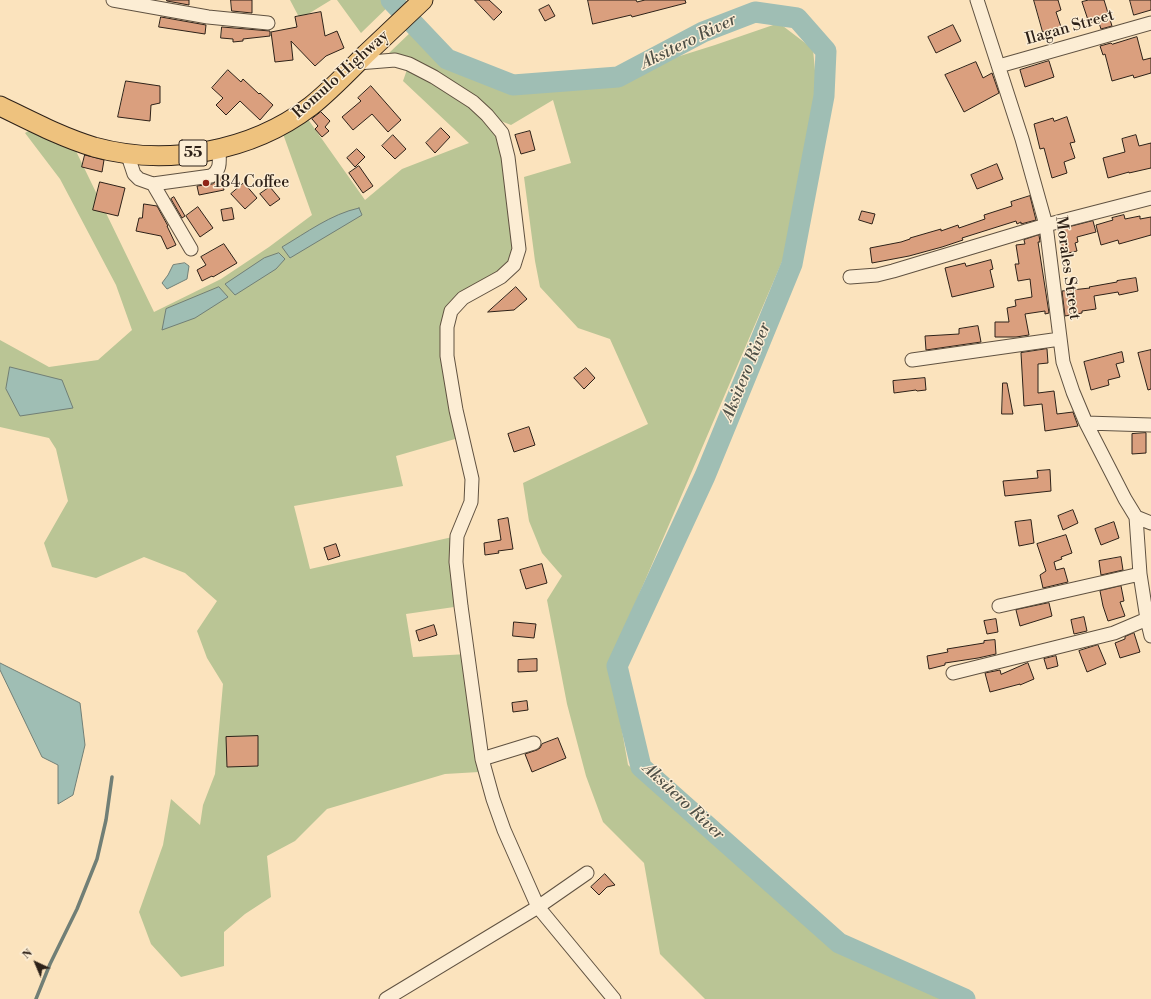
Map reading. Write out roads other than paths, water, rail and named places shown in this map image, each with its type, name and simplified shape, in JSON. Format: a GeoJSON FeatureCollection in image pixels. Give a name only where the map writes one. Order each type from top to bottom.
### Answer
{"type":"FeatureCollection","features":[{"type":"Feature","properties":{"kind":"highway","name":"Romulo Highway"},"geometry":{"type":"LineString","coordinates":[[0,106],[47,130],[69,139],[127,154],[154,156],[184,155],[219,149],[252,139],[286,123],[311,106],[423,0]]}},
{"type":"Feature","properties":{"kind":"street"},"geometry":{"type":"LineString","coordinates":[[113,0],[208,17],[268,23]]}},
{"type":"Feature","properties":{"kind":"street","name":"Morales Street"},"geometry":{"type":"LineString","coordinates":[[977,0],[1022,139],[1046,225],[1063,362],[1086,423],[1136,517]]}},
{"type":"Feature","properties":{"kind":"street","name":"Ilagan Street"},"geometry":{"type":"LineString","coordinates":[[999,66],[1151,23]]}},
{"type":"Feature","properties":{"kind":"street"},"geometry":{"type":"LineString","coordinates":[[361,59],[395,60],[409,64],[434,77],[473,102],[487,115],[502,133],[508,157],[519,249],[514,265],[501,277],[463,298],[451,311],[447,327],[447,356],[456,410],[472,479],[471,502],[457,536],[456,562],[461,606],[482,760],[504,830],[538,906],[614,999]]}},
{"type":"Feature","properties":{"kind":"street"},"geometry":{"type":"LineString","coordinates":[[127,154],[134,174],[139,179],[153,184],[211,176],[217,173],[220,167],[219,149]]}},
{"type":"Feature","properties":{"kind":"street"},"geometry":{"type":"LineString","coordinates":[[153,184],[191,249]]}},
{"type":"Feature","properties":{"kind":"street"},"geometry":{"type":"LineString","coordinates":[[850,277],[877,275],[894,271],[1046,225],[1151,198]]}},
{"type":"Feature","properties":{"kind":"street"},"geometry":{"type":"LineString","coordinates":[[912,360],[1060,339]]}},
{"type":"Feature","properties":{"kind":"street"},"geometry":{"type":"LineString","coordinates":[[1086,423],[1151,425]]}},
{"type":"Feature","properties":{"kind":"street"},"geometry":{"type":"LineString","coordinates":[[1151,523],[1136,517],[1140,574],[1151,636]]}},
{"type":"Feature","properties":{"kind":"street"},"geometry":{"type":"LineString","coordinates":[[998,606],[1140,574]]}},
{"type":"Feature","properties":{"kind":"street"},"geometry":{"type":"LineString","coordinates":[[953,673],[1114,633],[1147,619]]}},
{"type":"Feature","properties":{"kind":"street"},"geometry":{"type":"LineString","coordinates":[[482,760],[534,743]]}},
{"type":"Feature","properties":{"kind":"street"},"geometry":{"type":"LineString","coordinates":[[386,999],[538,906],[587,873]]}},
{"type":"Feature","properties":{"kind":"water"},"geometry":{"type":"Polygon","coordinates":[[[359,208],[362,215],[290,258],[282,247],[329,219],[359,208]]]}},
{"type":"Feature","properties":{"kind":"water"},"geometry":{"type":"Polygon","coordinates":[[[279,253],[285,259],[276,269],[235,295],[225,284],[264,258],[279,253]]]}},
{"type":"Feature","properties":{"kind":"water"},"geometry":{"type":"Polygon","coordinates":[[[185,263],[189,266],[187,279],[167,289],[162,283],[173,265],[185,263]]]}},
{"type":"Feature","properties":{"kind":"water"},"geometry":{"type":"Polygon","coordinates":[[[219,287],[228,297],[195,318],[162,330],[166,309],[219,287]]]}},
{"type":"Feature","properties":{"kind":"water"},"geometry":{"type":"Polygon","coordinates":[[[10,367],[62,380],[73,408],[20,416],[6,389],[10,367]]]}},
{"type":"Feature","properties":{"kind":"water"},"geometry":{"type":"Polygon","coordinates":[[[0,663],[80,703],[85,745],[73,795],[58,804],[58,765],[42,757],[0,670],[0,663]]]}},
{"type":"Feature","properties":{"kind":"waterway","name":"Aksitero River"},"geometry":{"type":"LineString","coordinates":[[391,0],[447,59],[513,85],[618,77],[703,32],[755,12],[797,18],[826,51],[824,96],[792,264],[705,476],[617,666],[641,767],[839,943],[965,999]]}},
{"type":"Feature","properties":{"kind":"waterway"},"geometry":{"type":"LineString","coordinates":[[36,999],[50,964],[77,909],[97,859],[106,820],[112,777]]}},
{"type":"Feature","properties":{"kind":"place","name":"184 Coffee"},"geometry":{"type":"Point","coordinates":[206,183]}}]}
